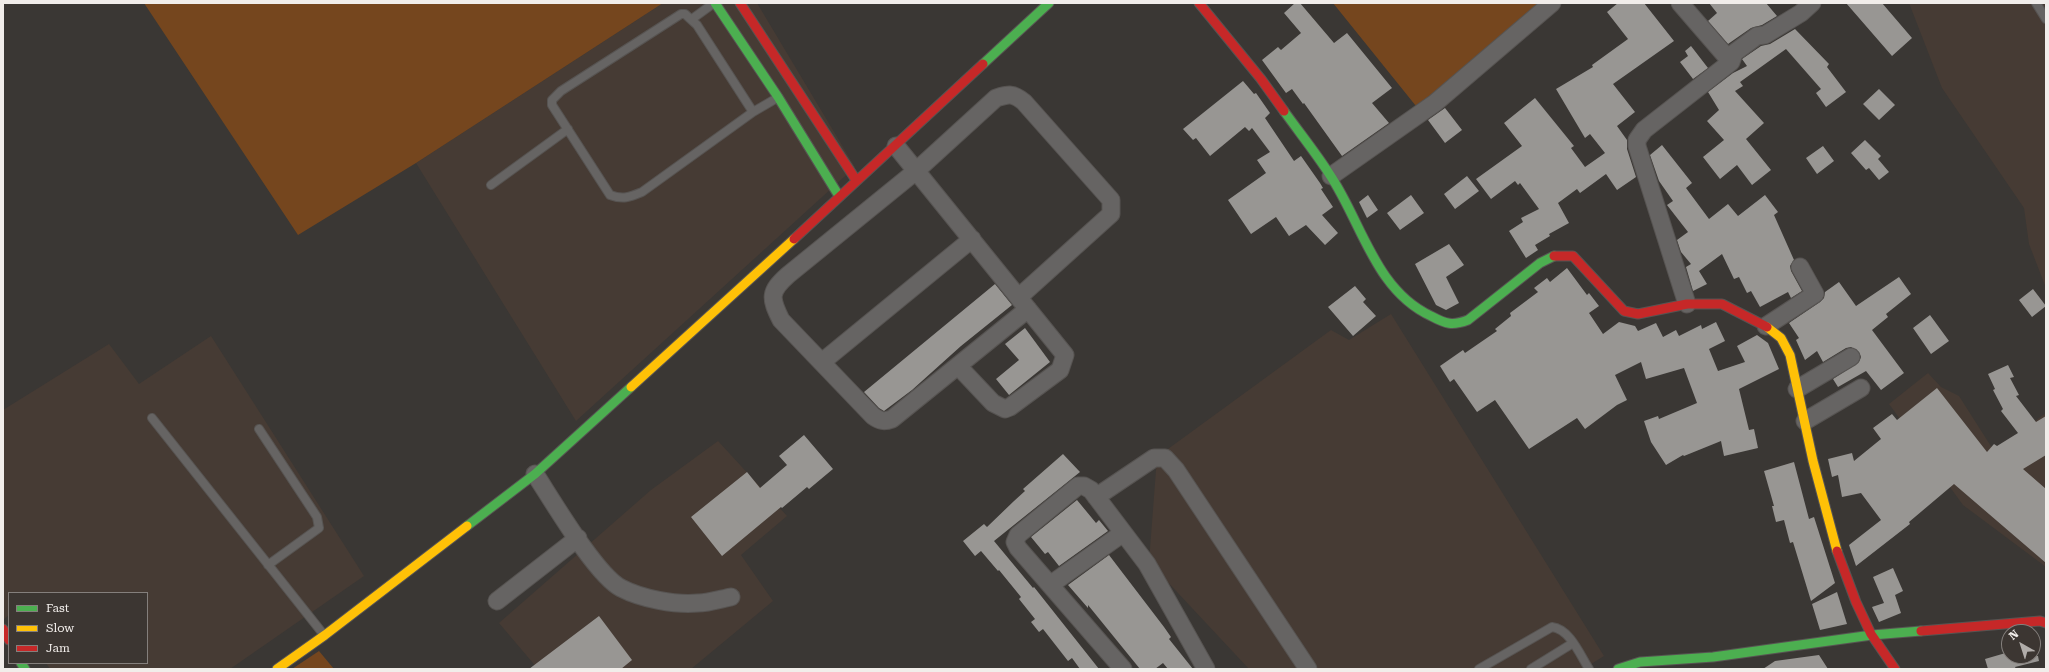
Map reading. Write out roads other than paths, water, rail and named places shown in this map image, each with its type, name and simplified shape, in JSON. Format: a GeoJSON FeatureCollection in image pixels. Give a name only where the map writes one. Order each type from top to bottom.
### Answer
{"type":"FeatureCollection","features":[{"type":"Feature","properties":{"kind":"street"},"geometry":{"type":"LineString","coordinates":[[714,3],[778,97],[838,196]]}},
{"type":"Feature","properties":{"kind":"street"},"geometry":{"type":"LineString","coordinates":[[740,3],[856,180]]}},
{"type":"Feature","properties":{"kind":"street"},"geometry":{"type":"LineString","coordinates":[[277,669],[325,635],[535,474],[838,196],[896,146],[1048,3]]}},
{"type":"Feature","properties":{"kind":"street"},"geometry":{"type":"LineString","coordinates":[[1199,3],[1261,79],[1331,176],[1367,246],[1391,286],[1415,309],[1443,322],[1455,325],[1468,320],[1540,263],[1556,255],[1573,256],[1624,311],[1638,314],[1687,304],[1722,304],[1739,311],[1766,326],[1781,338],[1790,355],[1834,540],[1858,605],[1872,635],[1895,669]]}},
{"type":"Feature","properties":{"kind":"street"},"geometry":{"type":"LineString","coordinates":[[1331,176],[1435,103],[1552,3]]}},
{"type":"Feature","properties":{"kind":"street"},"geometry":{"type":"LineString","coordinates":[[1680,3],[1731,62]]}},
{"type":"Feature","properties":{"kind":"street"},"geometry":{"type":"LineString","coordinates":[[1687,304],[1637,146],[1637,140],[1644,130],[1660,116],[1731,62],[1734,53],[1757,36],[1766,34],[1801,13],[1812,3]]}},
{"type":"Feature","properties":{"kind":"street"},"geometry":{"type":"LineString","coordinates":[[1007,95],[1016,95],[1024,102],[1111,200],[1110,214],[959,367],[892,419],[886,422],[880,421],[873,416],[781,320],[774,306],[772,294],[776,286],[916,171],[996,98],[1007,95]]}},
{"type":"Feature","properties":{"kind":"street"},"geometry":{"type":"LineString","coordinates":[[896,146],[1065,355],[1060,370],[1010,407],[1005,409],[993,403],[959,367]]}},
{"type":"Feature","properties":{"kind":"street"},"geometry":{"type":"LineString","coordinates":[[822,362],[972,239]]}},
{"type":"Feature","properties":{"kind":"street"},"geometry":{"type":"LineString","coordinates":[[1766,326],[1815,294],[1800,267]]}},
{"type":"Feature","properties":{"kind":"street"},"geometry":{"type":"LineString","coordinates":[[1797,389],[1851,357]]}},
{"type":"Feature","properties":{"kind":"street"},"geometry":{"type":"LineString","coordinates":[[1805,421],[1861,388]]}},
{"type":"Feature","properties":{"kind":"street"},"geometry":{"type":"LineString","coordinates":[[1096,497],[1154,458],[1165,458],[1176,470],[1308,669]]}},
{"type":"Feature","properties":{"kind":"street"},"geometry":{"type":"LineString","coordinates":[[535,474],[578,538],[604,573],[620,587],[647,596],[675,602],[699,603],[731,597]]}},
{"type":"Feature","properties":{"kind":"street"},"geometry":{"type":"LineString","coordinates":[[1122,669],[1018,548],[1015,542],[1018,534],[1078,486],[1084,486],[1096,497],[1147,564],[1205,669]]}},
{"type":"Feature","properties":{"kind":"street"},"geometry":{"type":"LineString","coordinates":[[1050,585],[1123,533]]}},
{"type":"Feature","properties":{"kind":"street"},"geometry":{"type":"LineString","coordinates":[[498,601],[578,538]]}},
{"type":"Feature","properties":{"kind":"street"},"geometry":{"type":"LineString","coordinates":[[1618,669],[1640,662],[1685,664],[1717,663],[1872,635],[2040,621],[2046,623]]}},
{"type":"Feature","properties":{"kind":"street"},"geometry":{"type":"LineString","coordinates":[[3,629],[8,638]]}},
{"type":"Feature","properties":{"kind":"lane"},"geometry":{"type":"LineString","coordinates":[[692,19],[714,3]]}},
{"type":"Feature","properties":{"kind":"lane"},"geometry":{"type":"LineString","coordinates":[[2036,3],[2046,19]]}},
{"type":"Feature","properties":{"kind":"lane"},"geometry":{"type":"LineString","coordinates":[[753,112],[692,19],[685,14],[681,14],[556,95],[552,100],[552,105],[610,195],[618,198],[627,198],[642,192],[753,112],[778,97]]}},
{"type":"Feature","properties":{"kind":"lane"},"geometry":{"type":"LineString","coordinates":[[491,185],[568,129]]}},
{"type":"Feature","properties":{"kind":"lane"},"geometry":{"type":"LineString","coordinates":[[152,418],[325,635]]}},
{"type":"Feature","properties":{"kind":"lane"},"geometry":{"type":"LineString","coordinates":[[259,429],[317,516],[319,528],[268,565]]}},
{"type":"Feature","properties":{"kind":"lane"},"geometry":{"type":"LineString","coordinates":[[1479,669],[1552,627],[1560,628],[1573,644],[1589,669]]}},
{"type":"Feature","properties":{"kind":"lane"},"geometry":{"type":"LineString","coordinates":[[1531,669],[1573,644]]}}]}
